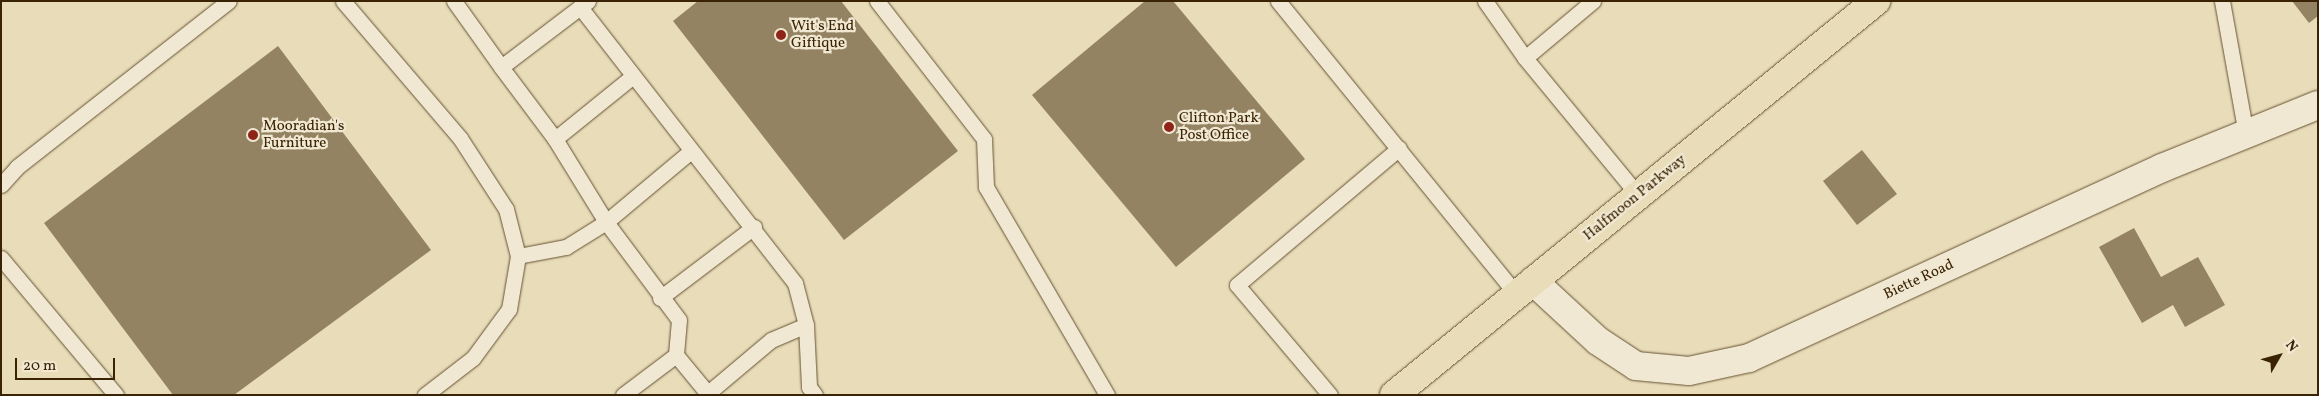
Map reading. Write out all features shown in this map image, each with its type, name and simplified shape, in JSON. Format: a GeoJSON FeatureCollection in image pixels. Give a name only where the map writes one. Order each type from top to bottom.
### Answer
{"type":"FeatureCollection","features":[{"type":"Feature","properties":{"kind":"main road","name":"Halfmoon Parkway"},"geometry":{"type":"LineString","coordinates":[[1394,395],[1876,1]]}},
{"type":"Feature","properties":{"kind":"street","name":"Biette Road"},"geometry":{"type":"LineString","coordinates":[[1524,288],[1636,366],[1689,371],[1749,358],[2162,168],[2318,105]]}},
{"type":"Feature","properties":{"kind":"lane"},"geometry":{"type":"LineString","coordinates":[[1,185],[17,167],[229,1]]}},
{"type":"Feature","properties":{"kind":"lane"},"geometry":{"type":"LineString","coordinates":[[343,1],[460,138],[506,209],[518,256],[509,308],[473,358],[425,395]]}},
{"type":"Feature","properties":{"kind":"lane"},"geometry":{"type":"LineString","coordinates":[[454,1],[555,139],[606,222],[660,298],[679,320],[676,355],[708,394],[771,340],[806,325]]}},
{"type":"Feature","properties":{"kind":"lane"},"geometry":{"type":"LineString","coordinates":[[876,1],[984,139],[986,187],[1107,395]]}},
{"type":"Feature","properties":{"kind":"lane"},"geometry":{"type":"LineString","coordinates":[[1278,1],[1399,148],[1524,288]]}},
{"type":"Feature","properties":{"kind":"lane"},"geometry":{"type":"LineString","coordinates":[[1485,1],[1525,58],[1638,195]]}},
{"type":"Feature","properties":{"kind":"lane"},"geometry":{"type":"LineString","coordinates":[[1525,58],[1593,1]]}},
{"type":"Feature","properties":{"kind":"lane"},"geometry":{"type":"LineString","coordinates":[[2222,1],[2246,134]]}},
{"type":"Feature","properties":{"kind":"lane"},"geometry":{"type":"LineString","coordinates":[[501,66],[584,4],[633,76],[691,151],[754,227],[795,283],[806,325],[809,387],[815,395]]}},
{"type":"Feature","properties":{"kind":"lane"},"geometry":{"type":"LineString","coordinates":[[555,139],[633,76]]}},
{"type":"Feature","properties":{"kind":"lane"},"geometry":{"type":"LineString","coordinates":[[1330,395],[1237,285],[1399,148]]}},
{"type":"Feature","properties":{"kind":"lane"},"geometry":{"type":"LineString","coordinates":[[518,256],[566,247],[606,222],[691,151]]}},
{"type":"Feature","properties":{"kind":"lane"},"geometry":{"type":"LineString","coordinates":[[660,298],[754,227]]}},
{"type":"Feature","properties":{"kind":"lane"},"geometry":{"type":"LineString","coordinates":[[1,258],[116,395]]}},
{"type":"Feature","properties":{"kind":"lane"},"geometry":{"type":"LineString","coordinates":[[623,395],[676,355]]}},
{"type":"Feature","properties":{"kind":"building"},"geometry":{"type":"Polygon","coordinates":[[[698,1],[841,1],[958,151],[844,240],[673,21],[698,1]]]}},
{"type":"Feature","properties":{"kind":"building","name":"Clifton Park Post Office"},"geometry":{"type":"Polygon","coordinates":[[[1145,1],[1173,1],[1305,159],[1176,267],[1032,95],[1145,1]]]}},
{"type":"Feature","properties":{"kind":"building"},"geometry":{"type":"Polygon","coordinates":[[[2292,1],[2318,1],[2318,16],[2309,23],[2292,1]]]}},
{"type":"Feature","properties":{"kind":"building","name":"Mooradian's Furniture"},"geometry":{"type":"Polygon","coordinates":[[[278,46],[431,250],[234,395],[173,395],[44,223],[278,46]]]}},
{"type":"Feature","properties":{"kind":"building"},"geometry":{"type":"Polygon","coordinates":[[[1862,150],[1897,194],[1857,225],[1823,181],[1862,150]]]}},
{"type":"Feature","properties":{"kind":"building"},"geometry":{"type":"Polygon","coordinates":[[[2134,228],[2161,277],[2198,257],[2225,305],[2185,327],[2173,305],[2142,323],[2099,247],[2134,228]]]}},
{"type":"Feature","properties":{"kind":"place","name":"Wit's End Giftique"},"geometry":{"type":"Point","coordinates":[781,35]}},
{"type":"Feature","properties":{"kind":"place","name":"Clifton Park Post Office"},"geometry":{"type":"Point","coordinates":[1169,127]}},
{"type":"Feature","properties":{"kind":"place","name":"Mooradian's Furniture"},"geometry":{"type":"Point","coordinates":[253,135]}}]}
